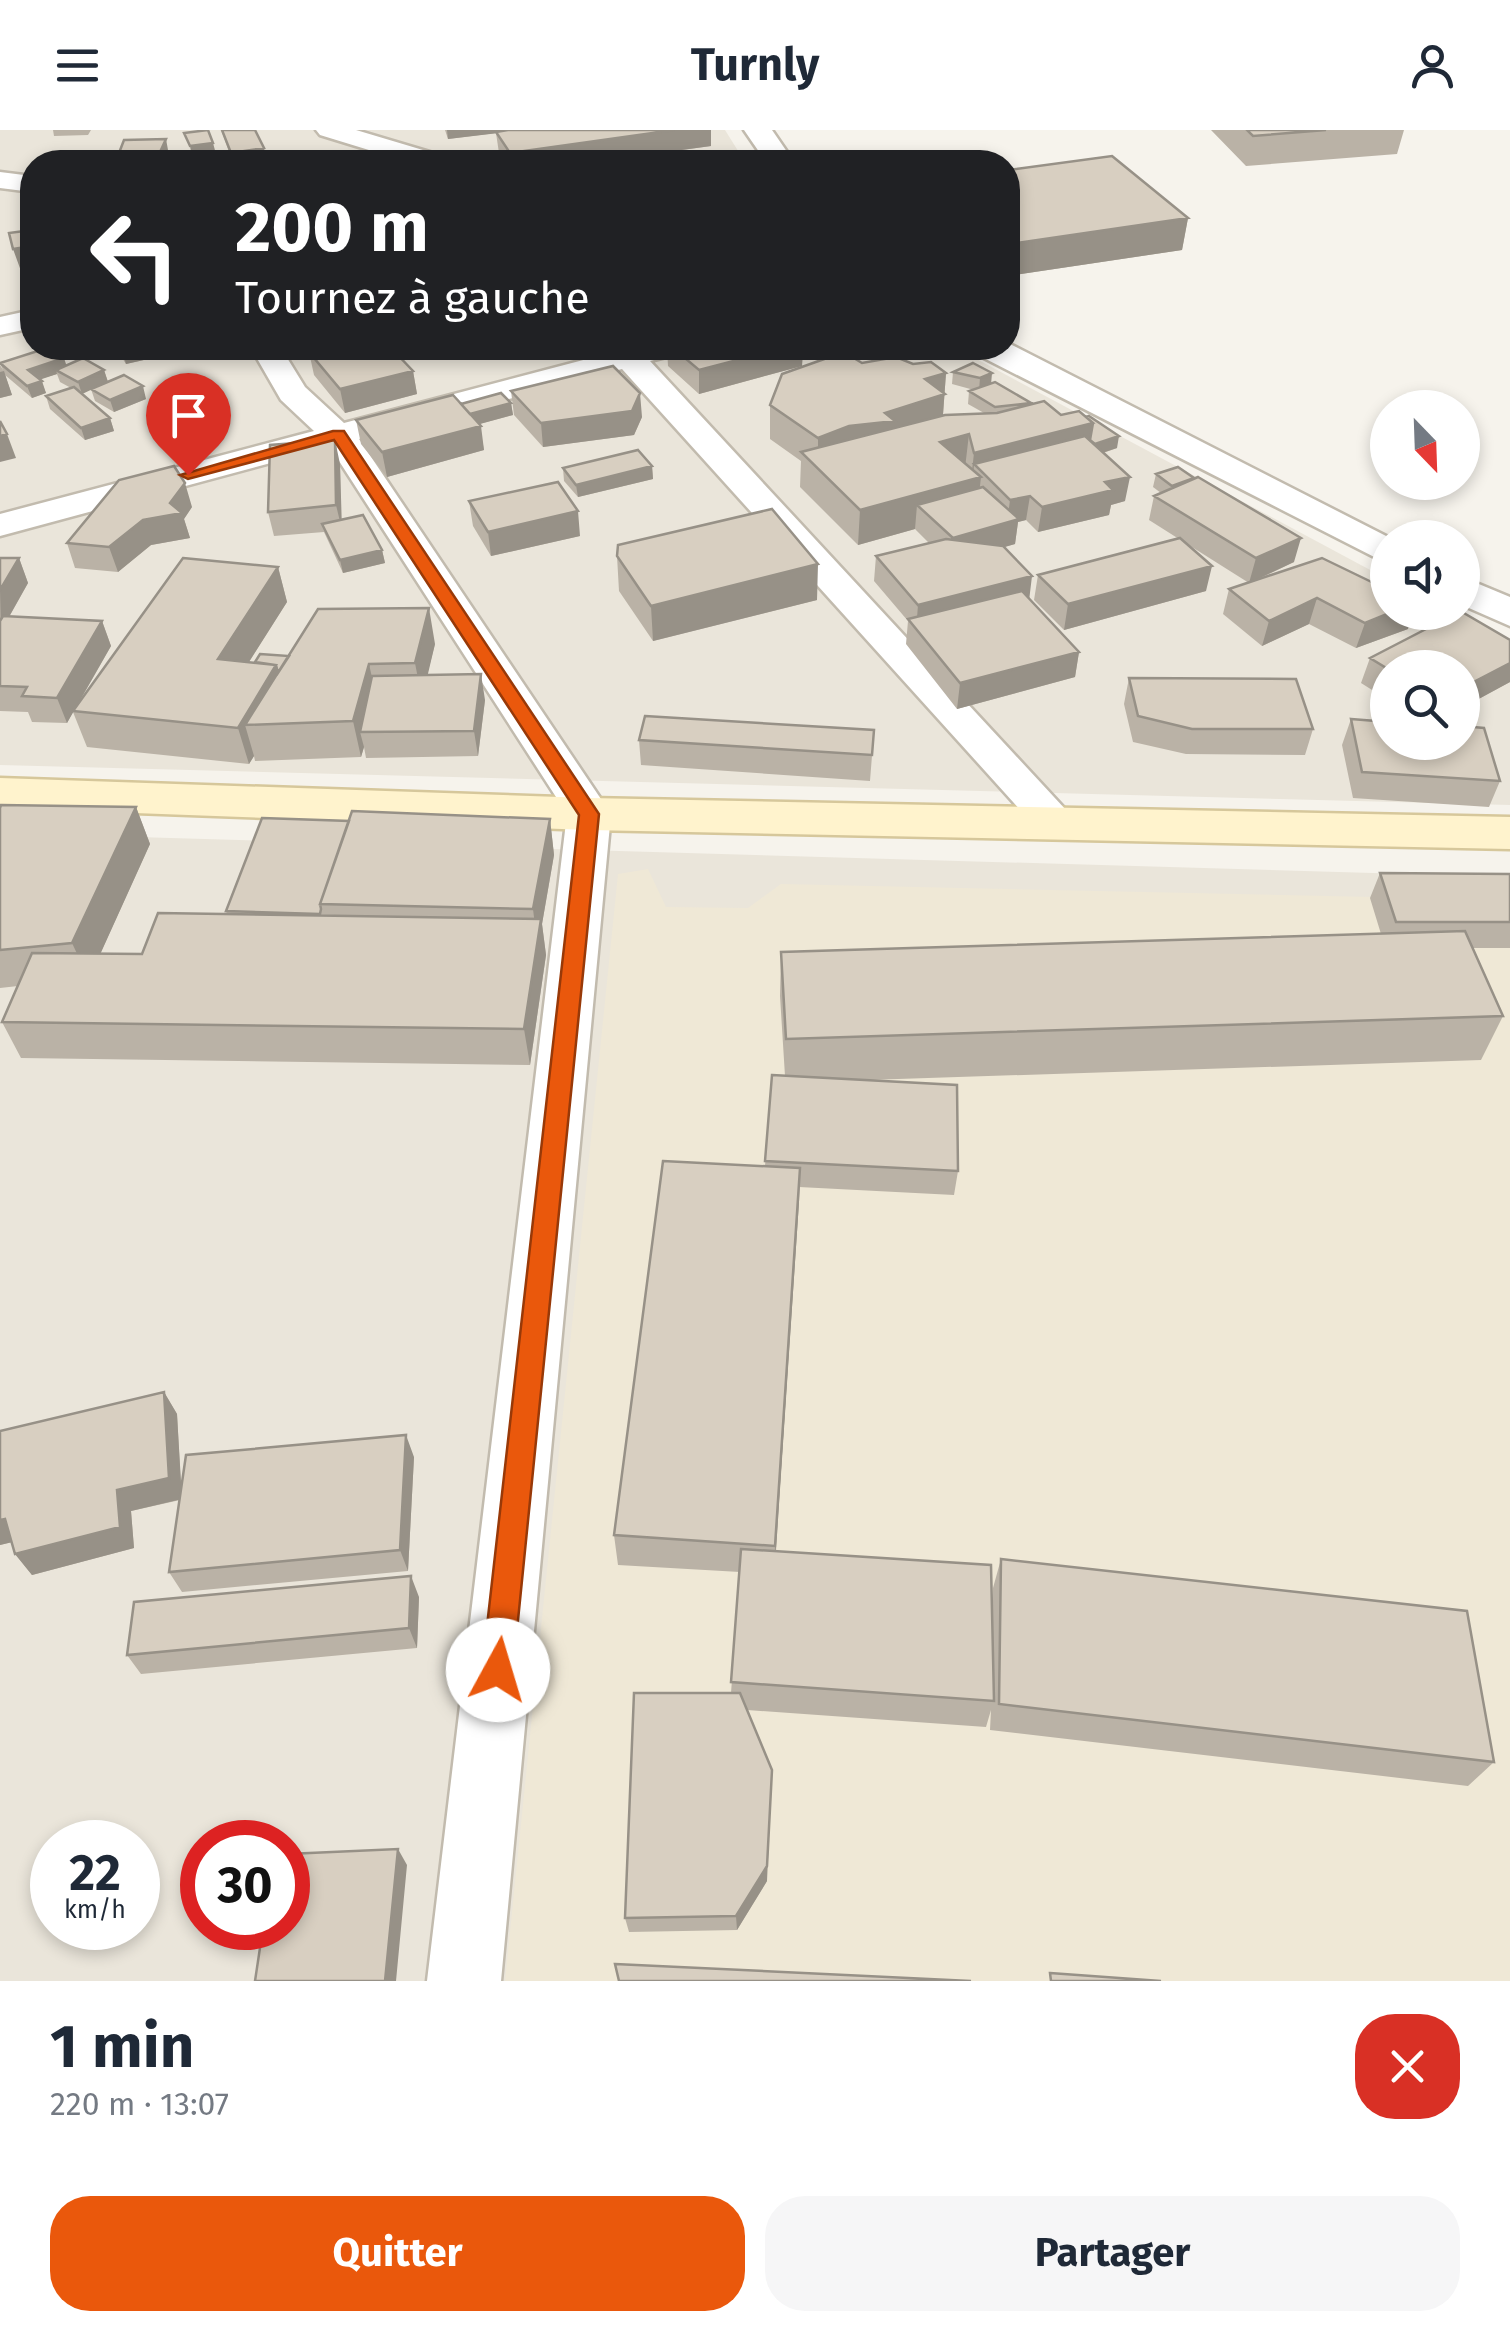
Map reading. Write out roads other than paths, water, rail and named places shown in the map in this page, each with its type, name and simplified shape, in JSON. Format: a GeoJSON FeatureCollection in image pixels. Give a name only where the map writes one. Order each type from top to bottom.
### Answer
{"type":"FeatureCollection","features":[{"type":"Feature","properties":{"kind":"main road"},"geometry":{"type":"LineString","coordinates":[[0,793],[589,814],[1510,833]]}},
{"type":"Feature","properties":{"kind":"street"},"geometry":{"type":"LineString","coordinates":[[329,130],[393,150]]}},
{"type":"Feature","properties":{"kind":"street"},"geometry":{"type":"LineString","coordinates":[[358,150],[376,145]]}},
{"type":"Feature","properties":{"kind":"street"},"geometry":{"type":"LineString","coordinates":[[273,360],[292,393],[338,434],[589,814],[464,1981]]}},
{"type":"Feature","properties":{"kind":"street"},"geometry":{"type":"LineString","coordinates":[[0,525],[616,360]]}},
{"type":"Feature","properties":{"kind":"street"},"geometry":{"type":"LineString","coordinates":[[653,360],[1057,824]]}},
{"type":"Feature","properties":{"kind":"street"},"geometry":{"type":"LineString","coordinates":[[1013,360],[1370,543]]}},
{"type":"Feature","properties":{"kind":"street"},"geometry":{"type":"LineString","coordinates":[[1480,598],[1510,613]]}}]}
